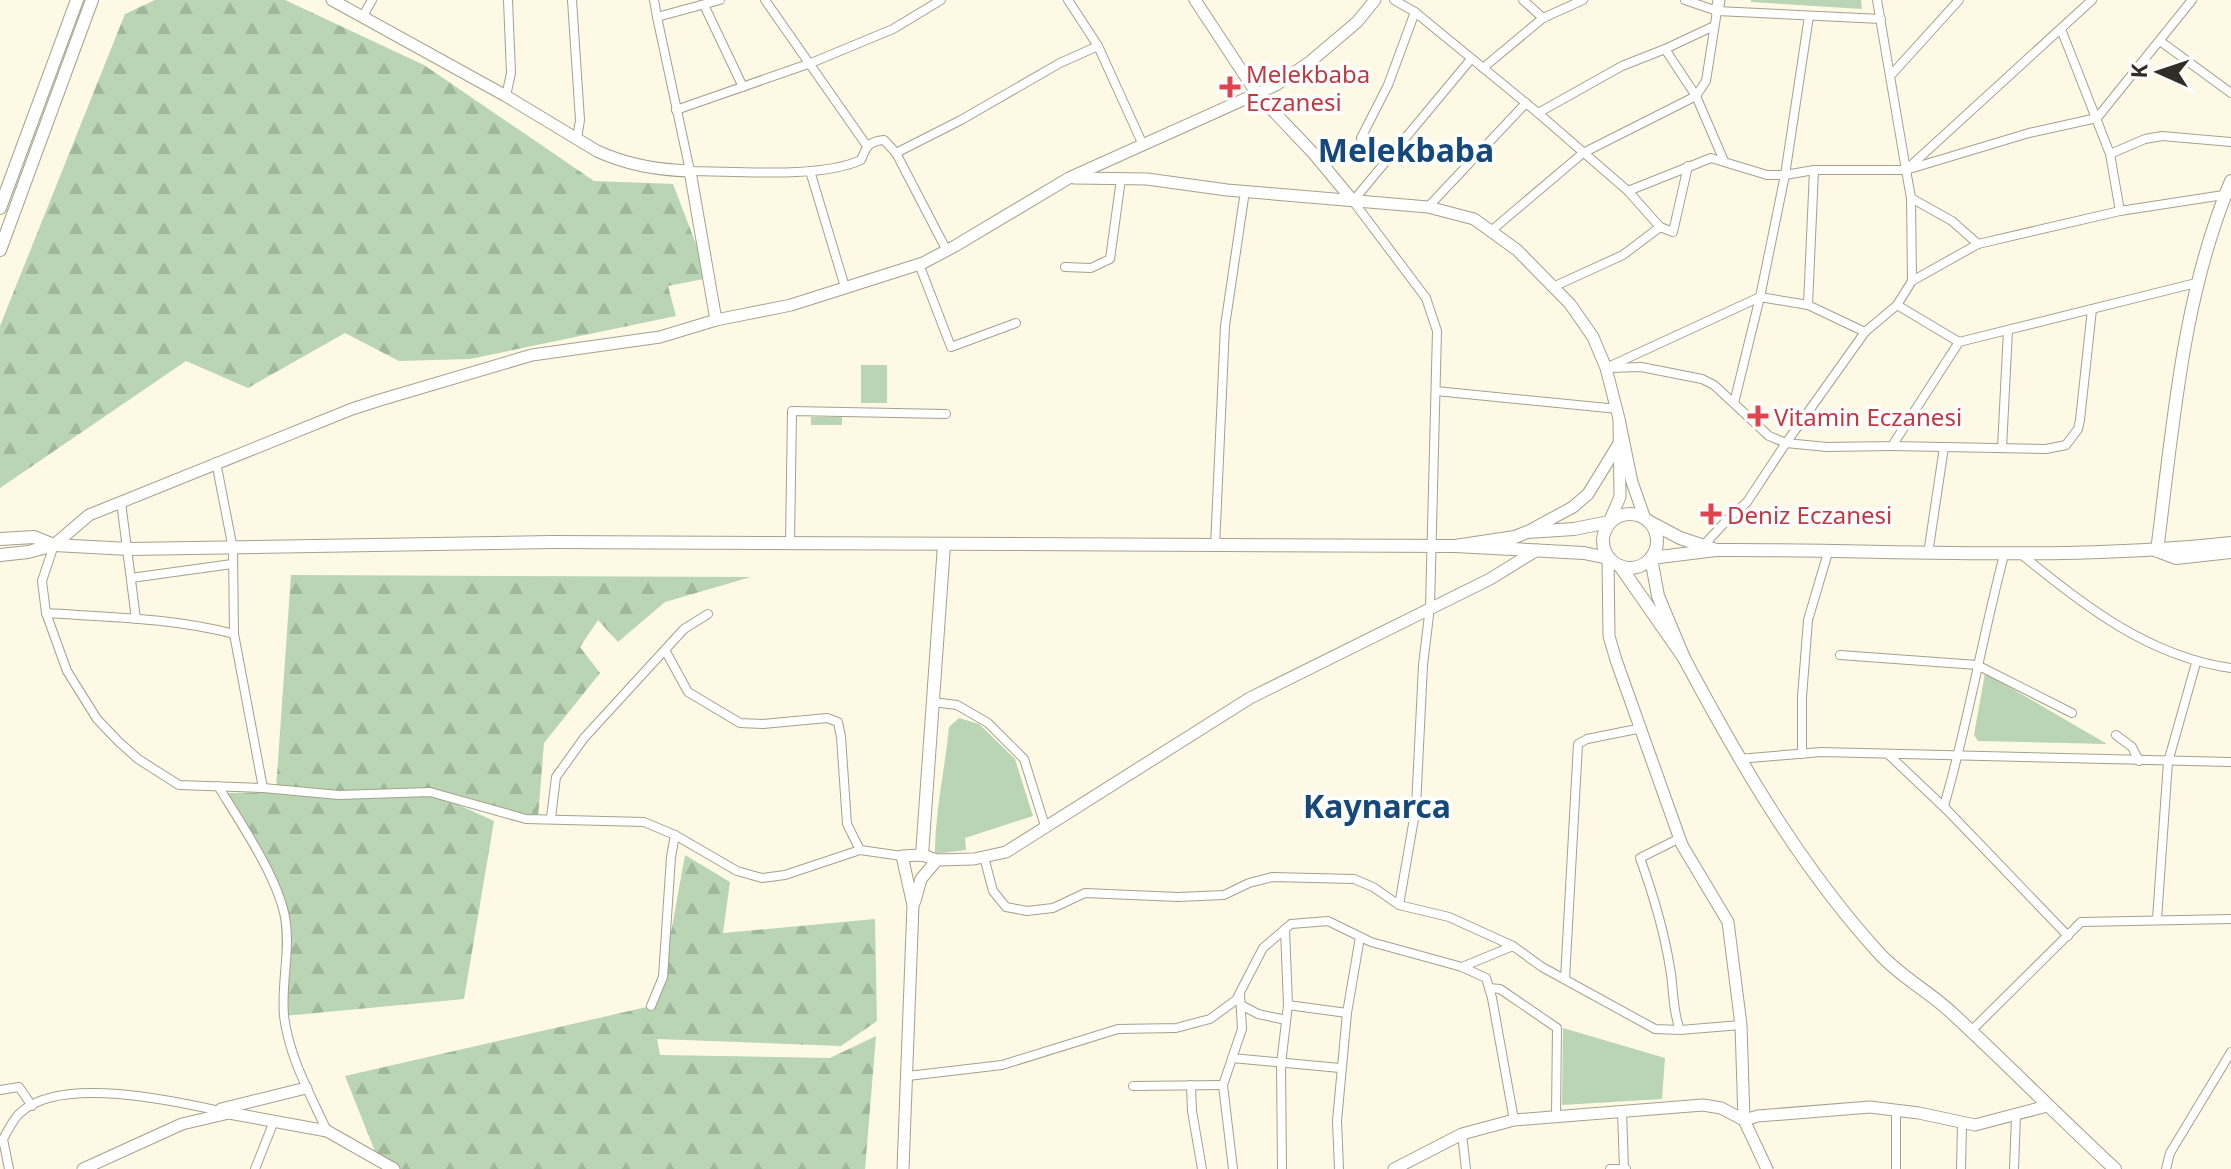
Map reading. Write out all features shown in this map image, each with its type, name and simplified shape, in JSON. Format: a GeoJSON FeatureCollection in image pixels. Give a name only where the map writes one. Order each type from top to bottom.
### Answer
{"type":"FeatureCollection","features":[{"type":"Feature","properties":{"kind":"main road"},"geometry":{"type":"LineString","coordinates":[[0,208],[77,0]]}},
{"type":"Feature","properties":{"kind":"main road"},"geometry":{"type":"LineString","coordinates":[[0,250],[92,0]]}},
{"type":"Feature","properties":{"kind":"main road"},"geometry":{"type":"LineString","coordinates":[[2157,551],[2196,283],[2231,181]]}},
{"type":"Feature","properties":{"kind":"main road"},"geometry":{"type":"LineString","coordinates":[[1455,546],[1515,537],[1527,532],[1574,529],[1630,514],[1680,538],[1710,547]]}},
{"type":"Feature","properties":{"kind":"main road"},"geometry":{"type":"LineString","coordinates":[[1646,520],[1656,536],[1651,558],[1658,596],[1684,658],[1738,759],[1827,888],[1880,954],[1951,1012],[2115,1169]]}},
{"type":"Feature","properties":{"kind":"main road"},"geometry":{"type":"LineString","coordinates":[[1608,558],[1603,545],[1609,522]]}},
{"type":"Feature","properties":{"kind":"main road"},"geometry":{"type":"LineString","coordinates":[[0,539],[34,537],[54,545]]}},
{"type":"Feature","properties":{"kind":"main road"},"geometry":{"type":"LineString","coordinates":[[0,555],[54,545],[233,549],[552,542],[1455,546],[1537,550],[1584,553],[1608,558],[1620,566],[1684,658]]}},
{"type":"Feature","properties":{"kind":"main road"},"geometry":{"type":"LineString","coordinates":[[1620,566],[1636,567],[1651,558],[1710,547],[2022,555],[2157,551],[2231,543]]}},
{"type":"Feature","properties":{"kind":"main road"},"geometry":{"type":"LineString","coordinates":[[922,855],[944,545]]}},
{"type":"Feature","properties":{"kind":"main road"},"geometry":{"type":"LineString","coordinates":[[2157,551],[2176,558],[2231,552]]}},
{"type":"Feature","properties":{"kind":"street"},"geometry":{"type":"LineString","coordinates":[[332,0],[506,96],[597,151],[630,164],[690,171],[810,171],[861,160],[867,146],[884,140],[896,153],[947,251]]}},
{"type":"Feature","properties":{"kind":"street"},"geometry":{"type":"LineString","coordinates":[[363,16],[372,0]]}},
{"type":"Feature","properties":{"kind":"street"},"geometry":{"type":"LineString","coordinates":[[506,96],[511,73],[508,0]]}},
{"type":"Feature","properties":{"kind":"street"},"geometry":{"type":"LineString","coordinates":[[572,0],[580,120],[577,139]]}},
{"type":"Feature","properties":{"kind":"street"},"geometry":{"type":"LineString","coordinates":[[654,0],[690,171],[716,320]]}},
{"type":"Feature","properties":{"kind":"street"},"geometry":{"type":"LineString","coordinates":[[657,17],[720,0]]}},
{"type":"Feature","properties":{"kind":"street"},"geometry":{"type":"LineString","coordinates":[[765,0],[867,146]]}},
{"type":"Feature","properties":{"kind":"street"},"geometry":{"type":"LineString","coordinates":[[676,110],[811,63],[893,29],[941,0]]}},
{"type":"Feature","properties":{"kind":"street"},"geometry":{"type":"LineString","coordinates":[[1068,0],[1098,46],[1143,145]]}},
{"type":"Feature","properties":{"kind":"street"},"geometry":{"type":"LineString","coordinates":[[1195,0],[1257,94],[1353,201],[1426,298],[1437,331],[1430,607],[1423,665],[1416,807],[1399,905]]}},
{"type":"Feature","properties":{"kind":"street"},"geometry":{"type":"LineString","coordinates":[[1375,0],[1363,5],[1311,61],[1276,85],[1069,178],[947,251],[919,264],[791,305],[716,320],[660,337],[566,349],[505,362],[352,409],[89,515],[54,545],[42,581],[46,613],[67,671],[97,719],[138,759],[179,785],[339,795],[430,792],[526,819],[644,822],[675,835],[737,871],[762,878],[785,875],[860,850],[902,856],[922,855],[937,860],[984,857],[1006,852],[1250,698],[1490,579],[1537,550]]}},
{"type":"Feature","properties":{"kind":"street"},"geometry":{"type":"LineString","coordinates":[[1394,0],[1415,12],[1526,103],[1628,191],[1660,227],[1673,232],[1688,166]]}},
{"type":"Feature","properties":{"kind":"street"},"geometry":{"type":"LineString","coordinates":[[1523,0],[1543,18]]}},
{"type":"Feature","properties":{"kind":"street"},"geometry":{"type":"LineString","coordinates":[[1483,68],[1543,18],[1583,0]]}},
{"type":"Feature","properties":{"kind":"street"},"geometry":{"type":"LineString","coordinates":[[1685,0],[1809,16],[1881,19]]}},
{"type":"Feature","properties":{"kind":"street"},"geometry":{"type":"LineString","coordinates":[[1877,0],[1911,198],[1912,281]]}},
{"type":"Feature","properties":{"kind":"street"},"geometry":{"type":"LineString","coordinates":[[1892,74],[1959,0]]}},
{"type":"Feature","properties":{"kind":"street"},"geometry":{"type":"LineString","coordinates":[[1906,170],[2092,0]]}},
{"type":"Feature","properties":{"kind":"street"},"geometry":{"type":"LineString","coordinates":[[1628,191],[1711,158],[1767,175],[1814,170],[1906,170],[2029,133],[2097,118],[2192,0]]}},
{"type":"Feature","properties":{"kind":"street"},"geometry":{"type":"LineString","coordinates":[[704,5],[743,87]]}},
{"type":"Feature","properties":{"kind":"street"},"geometry":{"type":"LineString","coordinates":[[1492,230],[1583,153],[1696,96],[1706,81],[1718,5]]}},
{"type":"Feature","properties":{"kind":"street"},"geometry":{"type":"LineString","coordinates":[[1388,160],[1361,138],[1388,85],[1415,12]]}},
{"type":"Feature","properties":{"kind":"street"},"geometry":{"type":"LineString","coordinates":[[1734,403],[1785,175],[1809,16]]}},
{"type":"Feature","properties":{"kind":"street"},"geometry":{"type":"LineString","coordinates":[[1538,113],[1622,66],[1714,26]]}},
{"type":"Feature","properties":{"kind":"street"},"geometry":{"type":"LineString","coordinates":[[2061,29],[2110,154],[2120,211]]}},
{"type":"Feature","properties":{"kind":"street"},"geometry":{"type":"LineString","coordinates":[[2160,41],[2231,93]]}},
{"type":"Feature","properties":{"kind":"street"},"geometry":{"type":"LineString","coordinates":[[896,153],[1060,63],[1098,46]]}},
{"type":"Feature","properties":{"kind":"street"},"geometry":{"type":"LineString","coordinates":[[1665,49],[1696,96],[1724,161]]}},
{"type":"Feature","properties":{"kind":"street"},"geometry":{"type":"LineString","coordinates":[[1353,201],[1471,59]]}},
{"type":"Feature","properties":{"kind":"street"},"geometry":{"type":"LineString","coordinates":[[1428,207],[1526,103]]}},
{"type":"Feature","properties":{"kind":"street"},"geometry":{"type":"LineString","coordinates":[[2110,154],[2145,139],[2162,136],[2231,142]]}},
{"type":"Feature","properties":{"kind":"street"},"geometry":{"type":"LineString","coordinates":[[1808,305],[1814,170]]}},
{"type":"Feature","properties":{"kind":"street"},"geometry":{"type":"LineString","coordinates":[[810,171],[845,287]]}},
{"type":"Feature","properties":{"kind":"street"},"geometry":{"type":"LineString","coordinates":[[1069,178],[1147,179],[1428,207],[1474,219],[1492,230],[1555,286],[1593,337],[1606,368],[1632,482],[1646,520]]}},
{"type":"Feature","properties":{"kind":"street"},"geometry":{"type":"LineString","coordinates":[[1065,267],[1091,268],[1110,259],[1121,179]]}},
{"type":"Feature","properties":{"kind":"street"},"geometry":{"type":"LineString","coordinates":[[1215,547],[1225,326],[1245,191]]}},
{"type":"Feature","properties":{"kind":"street"},"geometry":{"type":"LineString","coordinates":[[1710,547],[1747,502],[1865,332],[1897,305],[1912,281],[1978,244],[2120,211],[2228,194]]}},
{"type":"Feature","properties":{"kind":"street"},"geometry":{"type":"LineString","coordinates":[[1911,198],[1952,221],[1978,244]]}},
{"type":"Feature","properties":{"kind":"street"},"geometry":{"type":"LineString","coordinates":[[1555,286],[1623,255],[1660,227]]}},
{"type":"Feature","properties":{"kind":"street"},"geometry":{"type":"LineString","coordinates":[[919,264],[951,347],[1016,323]]}},
{"type":"Feature","properties":{"kind":"street"},"geometry":{"type":"LineString","coordinates":[[1892,446],[1959,342],[2196,283]]}},
{"type":"Feature","properties":{"kind":"street"},"geometry":{"type":"LineString","coordinates":[[1606,368],[1760,297],[1808,305],[1865,332]]}},
{"type":"Feature","properties":{"kind":"street"},"geometry":{"type":"LineString","coordinates":[[1897,305],[1959,342]]}},
{"type":"Feature","properties":{"kind":"street"},"geometry":{"type":"LineString","coordinates":[[1606,368],[1641,367],[1696,377],[1714,385],[1769,436],[1786,443],[1827,447],[2046,449],[2066,445],[2073,438],[2080,420],[2092,309]]}},
{"type":"Feature","properties":{"kind":"street"},"geometry":{"type":"LineString","coordinates":[[2002,448],[2008,330]]}},
{"type":"Feature","properties":{"kind":"street"},"geometry":{"type":"LineString","coordinates":[[1436,391],[1618,414]]}},
{"type":"Feature","properties":{"kind":"street"},"geometry":{"type":"LineString","coordinates":[[790,543],[792,411],[946,414]]}},
{"type":"Feature","properties":{"kind":"street"},"geometry":{"type":"LineString","coordinates":[[1609,522],[1620,497],[1618,414]]}},
{"type":"Feature","properties":{"kind":"street"},"geometry":{"type":"LineString","coordinates":[[1527,532],[1573,507],[1588,494],[1618,444]]}},
{"type":"Feature","properties":{"kind":"street"},"geometry":{"type":"LineString","coordinates":[[1928,554],[1944,447]]}},
{"type":"Feature","properties":{"kind":"street"},"geometry":{"type":"LineString","coordinates":[[216,462],[233,549],[234,634],[263,788]]}},
{"type":"Feature","properties":{"kind":"street"},"geometry":{"type":"LineString","coordinates":[[121,502],[136,619]]}},
{"type":"Feature","properties":{"kind":"street"},"geometry":{"type":"LineString","coordinates":[[1802,754],[1802,697],[1808,620],[1829,549]]}},
{"type":"Feature","properties":{"kind":"street"},"geometry":{"type":"LineString","coordinates":[[1944,806],[1959,756],[2004,555]]}},
{"type":"Feature","properties":{"kind":"street"},"geometry":{"type":"LineString","coordinates":[[2022,555],[2082,604],[2136,636],[2196,663],[2231,668]]}},
{"type":"Feature","properties":{"kind":"street"},"geometry":{"type":"LineString","coordinates":[[1608,558],[1609,636],[1680,838],[1728,922],[1741,1025],[1744,1120],[1767,1169]]}},
{"type":"Feature","properties":{"kind":"street"},"geometry":{"type":"LineString","coordinates":[[131,578],[232,564]]}},
{"type":"Feature","properties":{"kind":"street"},"geometry":{"type":"LineString","coordinates":[[46,613],[136,619],[234,634]]}},
{"type":"Feature","properties":{"kind":"street"},"geometry":{"type":"LineString","coordinates":[[551,818],[556,777],[584,738],[684,629],[708,614]]}},
{"type":"Feature","properties":{"kind":"street"},"geometry":{"type":"LineString","coordinates":[[665,650],[688,692],[740,723],[827,718],[838,722],[847,824],[860,850]]}},
{"type":"Feature","properties":{"kind":"street"},"geometry":{"type":"LineString","coordinates":[[1840,655],[1977,665],[2072,713]]}},
{"type":"Feature","properties":{"kind":"street"},"geometry":{"type":"LineString","coordinates":[[2157,919],[2168,762],[2196,663]]}},
{"type":"Feature","properties":{"kind":"street"},"geometry":{"type":"LineString","coordinates":[[933,702],[957,705],[988,723],[1024,759],[1045,826]]}},
{"type":"Feature","properties":{"kind":"street"},"geometry":{"type":"LineString","coordinates":[[1565,979],[1578,744],[1587,739],[1642,728]]}},
{"type":"Feature","properties":{"kind":"street"},"geometry":{"type":"LineString","coordinates":[[2116,735],[2132,747],[2139,761]]}},
{"type":"Feature","properties":{"kind":"street"},"geometry":{"type":"LineString","coordinates":[[1738,759],[1802,754],[2231,762]]}},
{"type":"Feature","properties":{"kind":"street"},"geometry":{"type":"LineString","coordinates":[[1889,755],[1944,806],[2068,936]]}},
{"type":"Feature","properties":{"kind":"street"},"geometry":{"type":"LineString","coordinates":[[218,786],[254,846],[280,898],[285,919],[284,1016],[297,1068],[327,1131]]}},
{"type":"Feature","properties":{"kind":"street"},"geometry":{"type":"LineString","coordinates":[[651,1006],[663,977],[675,835]]}},
{"type":"Feature","properties":{"kind":"street"},"geometry":{"type":"LineString","coordinates":[[1680,838],[1640,858],[1657,906],[1670,969],[1674,1015],[1680,1030]]}},
{"type":"Feature","properties":{"kind":"street"},"geometry":{"type":"LineString","coordinates":[[902,856],[913,905],[903,1169]]}},
{"type":"Feature","properties":{"kind":"street"},"geometry":{"type":"LineString","coordinates":[[984,857],[993,891],[1006,907],[1027,911],[1053,908],[1085,893],[1178,897],[1224,895],[1249,883],[1272,877],[1354,879],[1373,887],[1399,905],[1449,917],[1513,946],[1542,967],[1655,1029],[1741,1025]]}},
{"type":"Feature","properties":{"kind":"street"},"geometry":{"type":"LineString","coordinates":[[913,905],[921,879],[937,860]]}},
{"type":"Feature","properties":{"kind":"street"},"geometry":{"type":"LineString","coordinates":[[1971,1031],[2081,922],[2231,919]]}},
{"type":"Feature","properties":{"kind":"street"},"geometry":{"type":"LineString","coordinates":[[908,1076],[1002,1065],[1118,1029],[1176,1028],[1210,1019],[1236,1000],[1263,948],[1291,924],[1328,921],[1371,942],[1462,967],[1486,978],[1514,1120]]}},
{"type":"Feature","properties":{"kind":"street"},"geometry":{"type":"LineString","coordinates":[[1282,1169],[1281,1064],[1288,1005],[1285,929]]}},
{"type":"Feature","properties":{"kind":"street"},"geometry":{"type":"LineString","coordinates":[[1339,1169],[1337,1121],[1340,1068],[1360,937]]}},
{"type":"Feature","properties":{"kind":"street"},"geometry":{"type":"LineString","coordinates":[[1462,967],[1513,946]]}},
{"type":"Feature","properties":{"kind":"street"},"geometry":{"type":"LineString","coordinates":[[1489,988],[1500,989],[1557,1028],[1556,1116]]}},
{"type":"Feature","properties":{"kind":"street"},"geometry":{"type":"LineString","coordinates":[[1233,1169],[1223,1085],[1242,1029],[1240,992]]}},
{"type":"Feature","properties":{"kind":"street"},"geometry":{"type":"LineString","coordinates":[[1241,1005],[1258,1014],[1286,1020]]}},
{"type":"Feature","properties":{"kind":"street"},"geometry":{"type":"LineString","coordinates":[[1288,1005],[1347,1013]]}},
{"type":"Feature","properties":{"kind":"street"},"geometry":{"type":"LineString","coordinates":[[2166,1169],[2170,1153],[2231,1052]]}},
{"type":"Feature","properties":{"kind":"street"},"geometry":{"type":"LineString","coordinates":[[1232,1058],[1340,1068]]}},
{"type":"Feature","properties":{"kind":"street"},"geometry":{"type":"LineString","coordinates":[[1191,1085],[1202,1169]]}},
{"type":"Feature","properties":{"kind":"street"},"geometry":{"type":"LineString","coordinates":[[1133,1086],[1223,1085]]}},
{"type":"Feature","properties":{"kind":"street"},"geometry":{"type":"LineString","coordinates":[[0,1090],[19,1087],[32,1106]]}},
{"type":"Feature","properties":{"kind":"street"},"geometry":{"type":"LineString","coordinates":[[216,1110],[306,1088]]}},
{"type":"Feature","properties":{"kind":"street"},"geometry":{"type":"LineString","coordinates":[[9,1169],[3,1139],[20,1113],[50,1096],[99,1092],[187,1103],[327,1131],[394,1169]]}},
{"type":"Feature","properties":{"kind":"street"},"geometry":{"type":"LineString","coordinates":[[1399,1168],[1462,1134],[1514,1120],[1703,1105],[1721,1108],[1744,1120],[1849,1107],[1896,1110],[1962,1124],[1987,1124],[2047,1106]]}},
{"type":"Feature","properties":{"kind":"street"},"geometry":{"type":"LineString","coordinates":[[1896,1110],[1896,1169]]}},
{"type":"Feature","properties":{"kind":"street"},"geometry":{"type":"LineString","coordinates":[[1610,1169],[1625,1169],[1622,1111]]}},
{"type":"Feature","properties":{"kind":"street"},"geometry":{"type":"LineString","coordinates":[[83,1169],[182,1124],[229,1113]]}},
{"type":"Feature","properties":{"kind":"street"},"geometry":{"type":"LineString","coordinates":[[2014,1169],[2016,1115]]}},
{"type":"Feature","properties":{"kind":"street"},"geometry":{"type":"LineString","coordinates":[[255,1169],[274,1121]]}},
{"type":"Feature","properties":{"kind":"street"},"geometry":{"type":"LineString","coordinates":[[1961,1169],[1962,1124]]}},
{"type":"Feature","properties":{"kind":"street"},"geometry":{"type":"LineString","coordinates":[[1462,1134],[1466,1169]]}},
{"type":"Feature","properties":{"kind":"green space"},"geometry":{"type":"Polygon","coordinates":[[[155,0],[285,0],[424,65],[594,181],[673,184],[709,278],[668,286],[676,316],[470,359],[399,361],[345,333],[248,388],[186,361],[0,488],[0,326],[125,14],[155,0]]]}},
{"type":"Feature","properties":{"kind":"green space"},"geometry":{"type":"Polygon","coordinates":[[[1861,0],[1862,9],[1751,2],[1861,0]]]}},
{"type":"Feature","properties":{"kind":"green space"},"geometry":{"type":"Polygon","coordinates":[[[861,365],[887,365],[887,403],[861,403],[861,365]]]}},
{"type":"Feature","properties":{"kind":"green space"},"geometry":{"type":"Polygon","coordinates":[[[811,417],[842,417],[842,425],[811,425],[811,417]]]}},
{"type":"Feature","properties":{"kind":"green space"},"geometry":{"type":"Polygon","coordinates":[[[291,575],[751,577],[665,602],[618,642],[598,620],[580,647],[600,673],[544,743],[538,818],[437,795],[494,821],[464,999],[284,1016],[280,898],[223,793],[378,792],[276,789],[291,575]]]}},
{"type":"Feature","properties":{"kind":"green space"},"geometry":{"type":"Polygon","coordinates":[[[1985,673],[2107,744],[1978,741],[1974,735],[1985,673]]]}},
{"type":"Feature","properties":{"kind":"green space"},"geometry":{"type":"Polygon","coordinates":[[[959,718],[979,724],[1015,759],[1033,816],[965,838],[966,850],[935,854],[949,727],[959,718]]]}},
{"type":"Feature","properties":{"kind":"green space"},"geometry":{"type":"Polygon","coordinates":[[[685,855],[730,882],[723,933],[875,919],[877,1021],[841,1046],[657,1039],[660,1055],[830,1058],[876,1036],[865,1169],[396,1169],[378,1159],[345,1076],[651,1006],[663,977],[685,855]]]}},
{"type":"Feature","properties":{"kind":"green space"},"geometry":{"type":"Polygon","coordinates":[[[1563,1028],[1665,1058],[1662,1099],[1562,1105],[1563,1028]]]}},
{"type":"Feature","properties":{"kind":"place","name":"Melekbaba Eczanesi"},"geometry":{"type":"Point","coordinates":[1230,87]}},
{"type":"Feature","properties":{"kind":"place","name":"Vitamin Eczanesi"},"geometry":{"type":"Point","coordinates":[1758,416]}},
{"type":"Feature","properties":{"kind":"place","name":"Deniz Eczanesi"},"geometry":{"type":"Point","coordinates":[1711,514]}},
{"type":"Feature","properties":{"kind":"district","name":"Melekbaba"},"geometry":{"type":"Point","coordinates":[1406,149]}},
{"type":"Feature","properties":{"kind":"district","name":"Kaynarca"},"geometry":{"type":"Point","coordinates":[1377,805]}}]}
